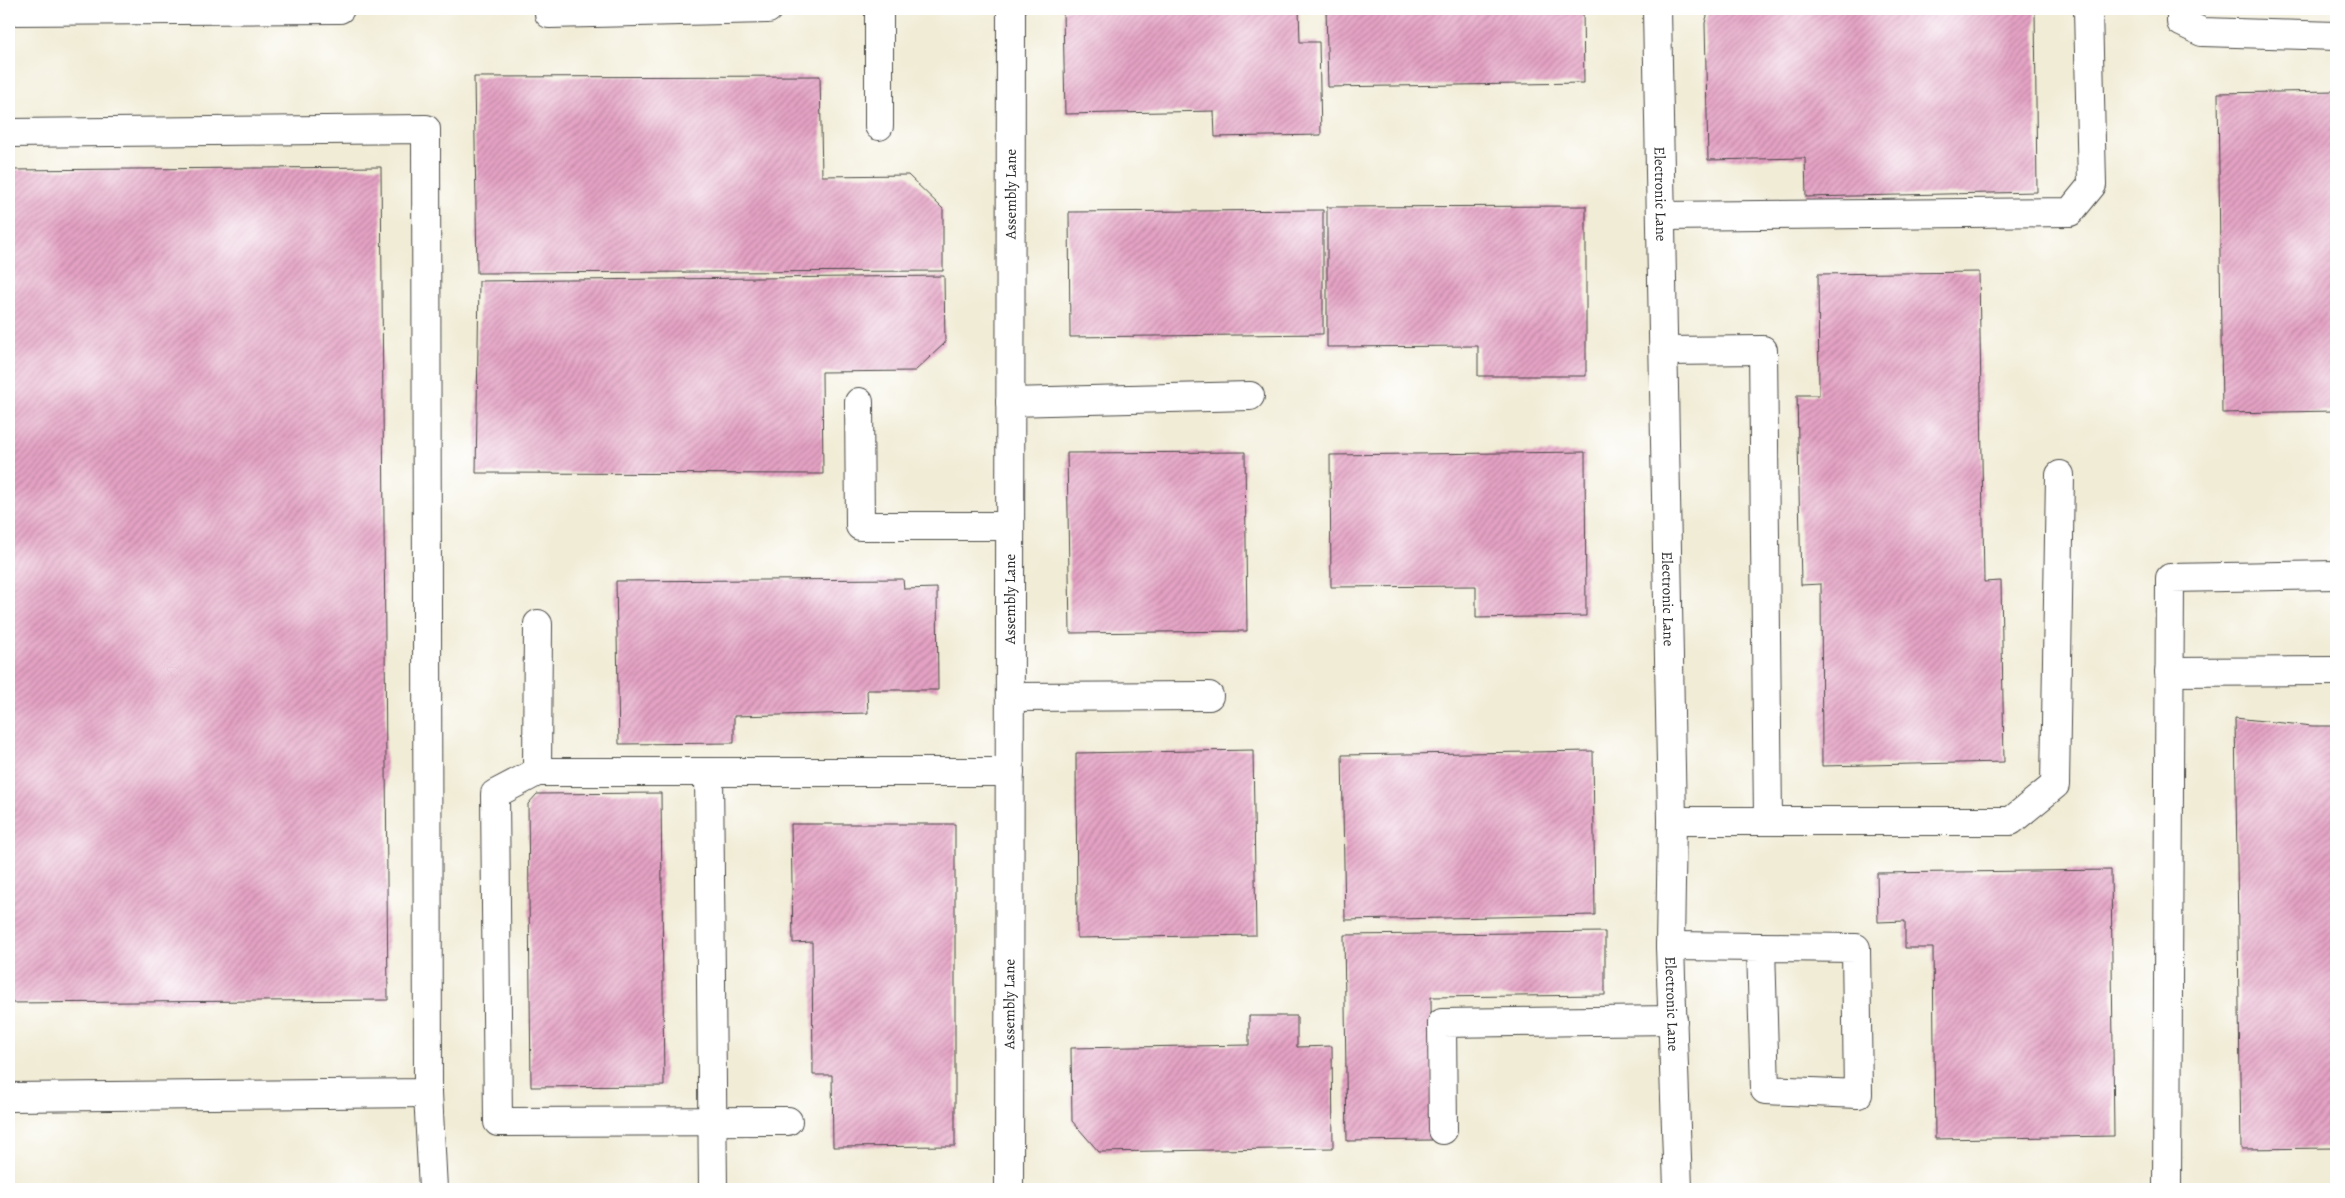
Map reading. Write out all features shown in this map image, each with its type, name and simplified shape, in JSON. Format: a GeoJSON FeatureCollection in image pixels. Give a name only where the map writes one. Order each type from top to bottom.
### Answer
{"type":"FeatureCollection","features":[{"type":"Feature","properties":{"kind":"street"},"geometry":{"type":"LineString","coordinates":[[9,11],[340,9]]}},
{"type":"Feature","properties":{"kind":"street"},"geometry":{"type":"LineString","coordinates":[[549,14],[768,9]]}},
{"type":"Feature","properties":{"kind":"street"},"geometry":{"type":"LineString","coordinates":[[879,9],[879,126]]}},
{"type":"Feature","properties":{"kind":"street","name":"Assembly Lane"},"geometry":{"type":"LineString","coordinates":[[1010,1189],[1011,9]]}},
{"type":"Feature","properties":{"kind":"street","name":"Electronic Lane"},"geometry":{"type":"LineString","coordinates":[[1657,9],[1672,821],[1670,946],[1678,1189]]}},
{"type":"Feature","properties":{"kind":"street"},"geometry":{"type":"LineString","coordinates":[[1661,216],[2070,212],[2092,185],[2088,9]]}},
{"type":"Feature","properties":{"kind":"street"},"geometry":{"type":"LineString","coordinates":[[2180,9],[2181,22],[2202,32],[2336,36]]}},
{"type":"Feature","properties":{"kind":"street"},"geometry":{"type":"LineString","coordinates":[[9,133],[426,129],[428,1092],[433,1189]]}},
{"type":"Feature","properties":{"kind":"street"},"geometry":{"type":"LineString","coordinates":[[1664,351],[1763,350],[1768,821]]}},
{"type":"Feature","properties":{"kind":"street"},"geometry":{"type":"LineString","coordinates":[[1010,402],[1250,396]]}},
{"type":"Feature","properties":{"kind":"street"},"geometry":{"type":"LineString","coordinates":[[859,402],[860,526],[1010,526]]}},
{"type":"Feature","properties":{"kind":"street"},"geometry":{"type":"LineString","coordinates":[[1672,821],[2011,821],[2055,785],[2060,475]]}},
{"type":"Feature","properties":{"kind":"street"},"geometry":{"type":"LineString","coordinates":[[2166,1189],[2170,578],[2336,575]]}},
{"type":"Feature","properties":{"kind":"street"},"geometry":{"type":"LineString","coordinates":[[537,772],[538,624]]}},
{"type":"Feature","properties":{"kind":"street"},"geometry":{"type":"LineString","coordinates":[[2169,672],[2336,671]]}},
{"type":"Feature","properties":{"kind":"street"},"geometry":{"type":"LineString","coordinates":[[1010,697],[1209,696]]}},
{"type":"Feature","properties":{"kind":"street"},"geometry":{"type":"LineString","coordinates":[[788,1121],[498,1122],[496,794],[537,772],[1010,772]]}},
{"type":"Feature","properties":{"kind":"street"},"geometry":{"type":"LineString","coordinates":[[709,772],[713,1189]]}},
{"type":"Feature","properties":{"kind":"street"},"geometry":{"type":"LineString","coordinates":[[1670,946],[1856,948],[1858,1094],[1765,1090],[1761,947]]}},
{"type":"Feature","properties":{"kind":"street"},"geometry":{"type":"LineString","coordinates":[[1443,1130],[1442,1023],[1673,1020]]}},
{"type":"Feature","properties":{"kind":"street"},"geometry":{"type":"LineString","coordinates":[[9,1097],[428,1092]]}},
{"type":"Feature","properties":{"kind":"building"},"geometry":{"type":"Polygon","coordinates":[[[1066,9],[1299,9],[1300,42],[1319,42],[1321,135],[1215,137],[1214,111],[1065,114],[1063,12],[1066,9]]]}},
{"type":"Feature","properties":{"kind":"building"},"geometry":{"type":"Polygon","coordinates":[[[1326,9],[1583,9],[1584,83],[1328,87],[1326,9]]]}},
{"type":"Feature","properties":{"kind":"building"},"geometry":{"type":"Polygon","coordinates":[[[1709,9],[2035,9],[2037,192],[1806,197],[1805,158],[1708,160],[1705,23],[1709,9]]]}},
{"type":"Feature","properties":{"kind":"building"},"geometry":{"type":"Polygon","coordinates":[[[820,76],[822,176],[908,175],[943,209],[943,271],[477,273],[474,77],[820,76]]]}},
{"type":"Feature","properties":{"kind":"building"},"geometry":{"type":"Polygon","coordinates":[[[2336,91],[2336,411],[2222,413],[2218,93],[2336,91]]]}},
{"type":"Feature","properties":{"kind":"building"},"geometry":{"type":"Polygon","coordinates":[[[381,167],[388,1000],[9,1003],[9,170],[381,167]]]}},
{"type":"Feature","properties":{"kind":"building"},"geometry":{"type":"Polygon","coordinates":[[[1586,206],[1586,376],[1478,376],[1478,346],[1327,347],[1327,207],[1586,206]]]}},
{"type":"Feature","properties":{"kind":"building"},"geometry":{"type":"Polygon","coordinates":[[[1323,210],[1323,334],[1070,337],[1069,212],[1323,210]]]}},
{"type":"Feature","properties":{"kind":"building"},"geometry":{"type":"Polygon","coordinates":[[[1979,272],[1984,582],[2001,581],[2004,762],[1822,766],[1821,584],[1801,585],[1797,395],[1819,395],[1818,274],[1979,272]]]}},
{"type":"Feature","properties":{"kind":"building"},"geometry":{"type":"Polygon","coordinates":[[[944,276],[945,343],[915,371],[822,372],[823,474],[476,473],[479,281],[944,276]]]}},
{"type":"Feature","properties":{"kind":"building"},"geometry":{"type":"Polygon","coordinates":[[[1245,452],[1247,631],[1070,633],[1067,453],[1245,452]]]}},
{"type":"Feature","properties":{"kind":"building"},"geometry":{"type":"Polygon","coordinates":[[[1585,452],[1586,616],[1476,618],[1476,586],[1331,587],[1330,455],[1585,452]]]}},
{"type":"Feature","properties":{"kind":"building"},"geometry":{"type":"Polygon","coordinates":[[[903,579],[904,589],[937,588],[938,690],[867,690],[868,713],[734,716],[734,743],[619,744],[616,581],[903,579]]]}},
{"type":"Feature","properties":{"kind":"building"},"geometry":{"type":"Polygon","coordinates":[[[2235,718],[2312,726],[2336,726],[2336,1148],[2241,1149],[2235,718]]]}},
{"type":"Feature","properties":{"kind":"building"},"geometry":{"type":"Polygon","coordinates":[[[1253,750],[1256,935],[1077,938],[1076,753],[1253,750]]]}},
{"type":"Feature","properties":{"kind":"building"},"geometry":{"type":"Polygon","coordinates":[[[1593,751],[1595,915],[1345,920],[1342,755],[1593,751]]]}},
{"type":"Feature","properties":{"kind":"building"},"geometry":{"type":"Polygon","coordinates":[[[661,793],[664,1086],[531,1087],[528,804],[537,794],[661,793]]]}},
{"type":"Feature","properties":{"kind":"building"},"geometry":{"type":"Polygon","coordinates":[[[791,824],[955,824],[955,1146],[833,1147],[832,1075],[813,1075],[812,942],[793,943],[791,824]]]}},
{"type":"Feature","properties":{"kind":"building"},"geometry":{"type":"Polygon","coordinates":[[[2111,870],[2114,1136],[1935,1139],[1933,948],[1905,948],[1905,921],[1878,922],[1877,873],[2111,870]]]}},
{"type":"Feature","properties":{"kind":"building"},"geometry":{"type":"Polygon","coordinates":[[[1605,932],[1605,995],[1431,997],[1432,1140],[1347,1141],[1344,935],[1605,932]]]}},
{"type":"Feature","properties":{"kind":"building"},"geometry":{"type":"Polygon","coordinates":[[[1249,1016],[1297,1016],[1297,1047],[1332,1046],[1333,1148],[1099,1152],[1072,1121],[1071,1048],[1249,1045],[1249,1016]]]}}]}
